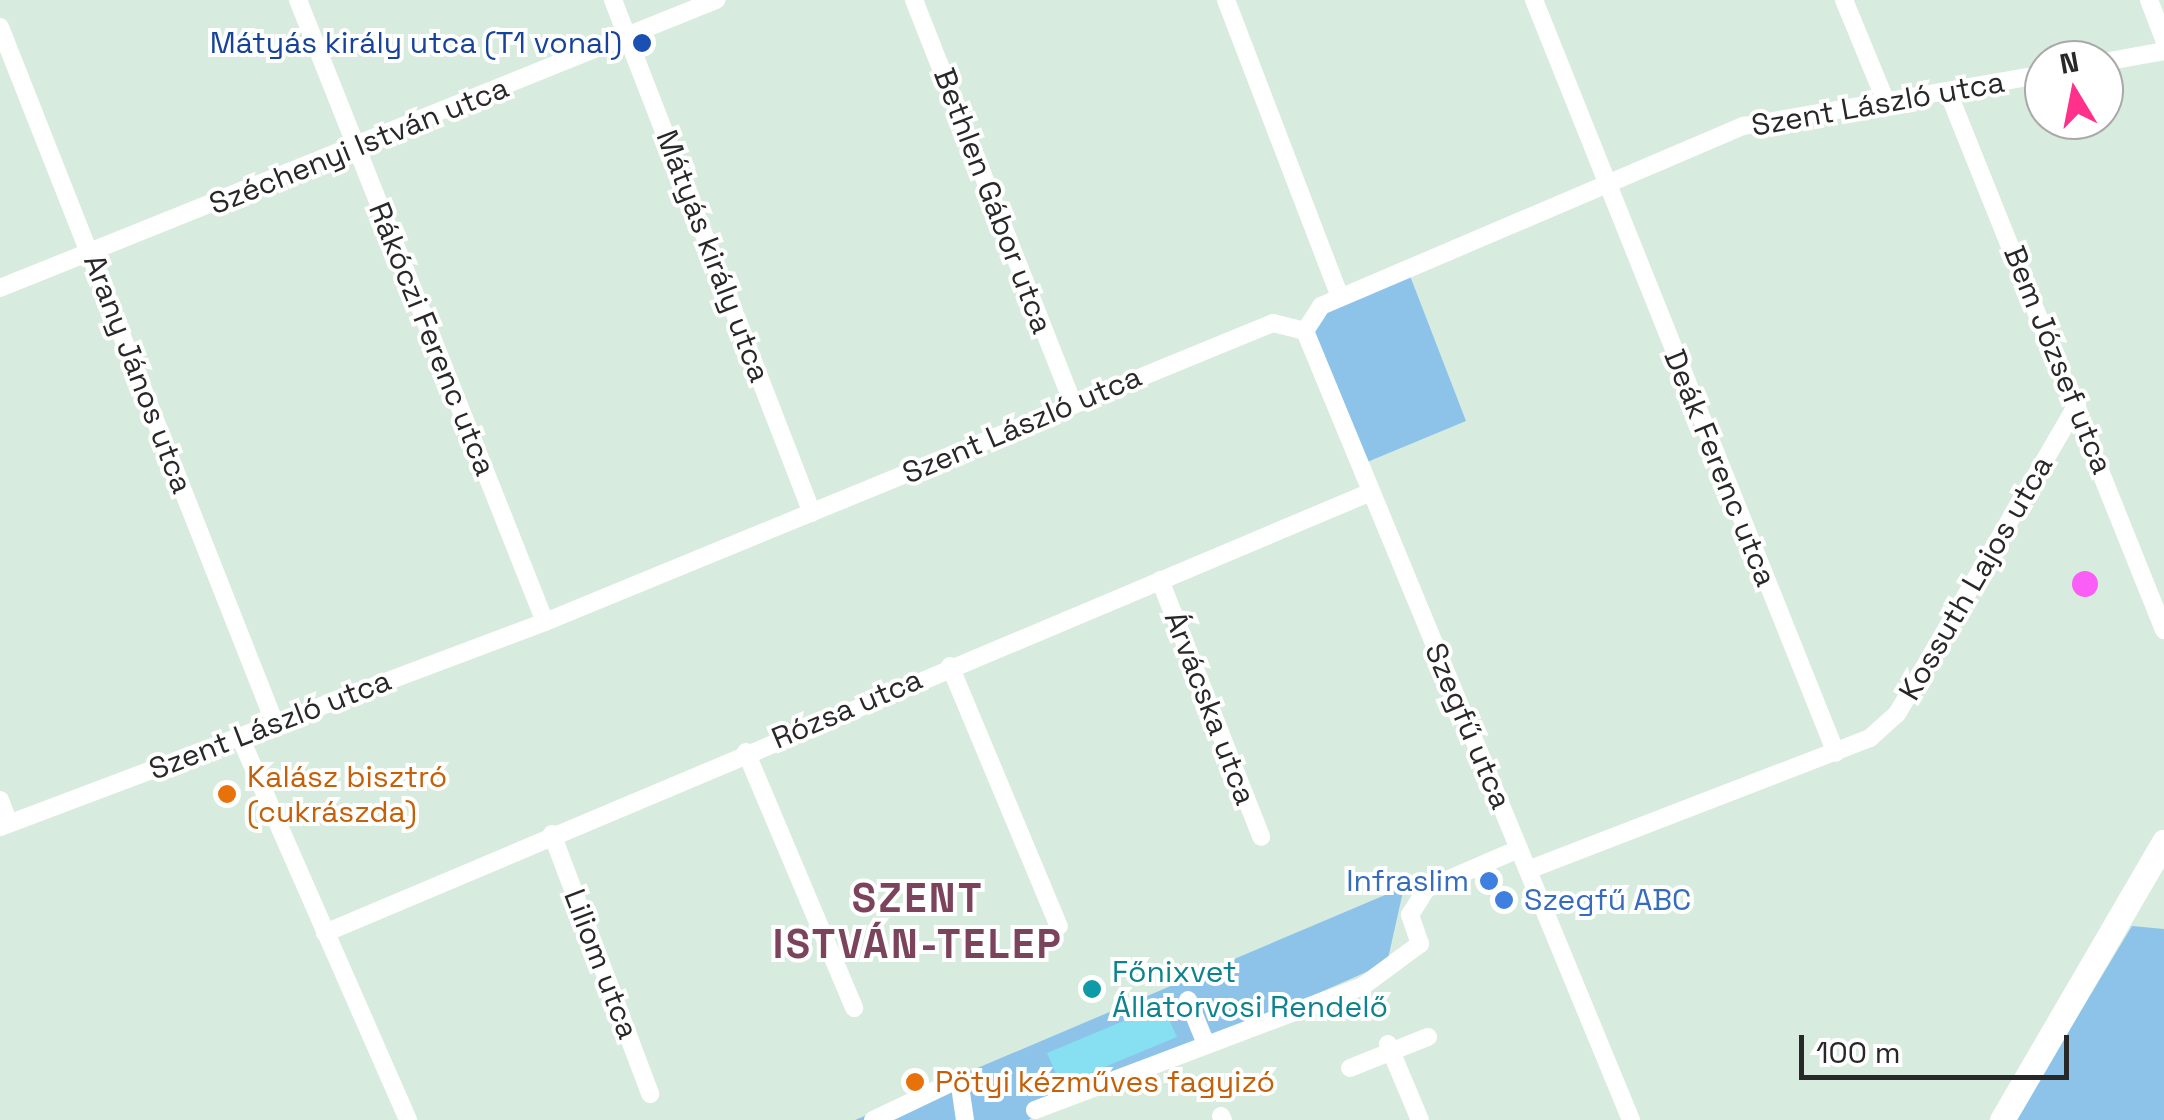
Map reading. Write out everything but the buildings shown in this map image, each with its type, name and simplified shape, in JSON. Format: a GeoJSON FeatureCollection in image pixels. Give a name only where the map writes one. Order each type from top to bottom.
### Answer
{"type":"FeatureCollection","features":[{"type":"Feature","properties":{"kind":"main road"},"geometry":{"type":"LineString","coordinates":[[2002,1120],[2164,842]]}},
{"type":"Feature","properties":{"kind":"street","name":"Rákóczi Ferenc utca"},"geometry":{"type":"LineString","coordinates":[[298,0],[546,622]]}},
{"type":"Feature","properties":{"kind":"street","name":"Mátyás király utca"},"geometry":{"type":"LineString","coordinates":[[613,0],[812,513]]}},
{"type":"Feature","properties":{"kind":"street","name":"Széchenyi István utca"},"geometry":{"type":"LineString","coordinates":[[0,288],[356,149],[716,0]]}},
{"type":"Feature","properties":{"kind":"street","name":"Bethlen Gábor utca"},"geometry":{"type":"LineString","coordinates":[[914,0],[1072,402]]}},
{"type":"Feature","properties":{"kind":"street"},"geometry":{"type":"LineString","coordinates":[[1226,0],[1340,297]]}},
{"type":"Feature","properties":{"kind":"street","name":"Deák Ferenc utca"},"geometry":{"type":"LineString","coordinates":[[1534,0],[1836,753]]}},
{"type":"Feature","properties":{"kind":"street"},"geometry":{"type":"LineString","coordinates":[[1844,0],[1886,102]]}},
{"type":"Feature","properties":{"kind":"street"},"geometry":{"type":"LineString","coordinates":[[2149,0],[2164,39]]}},
{"type":"Feature","properties":{"kind":"street","name":"Arany János utca"},"geometry":{"type":"LineString","coordinates":[[0,27],[274,721]]}},
{"type":"Feature","properties":{"kind":"street"},"geometry":{"type":"LineString","coordinates":[[2124,58],[2164,51]]}},
{"type":"Feature","properties":{"kind":"street","name":"Szent László utca"},"geometry":{"type":"LineString","coordinates":[[5,825],[546,622],[1072,402],[1274,323],[1305,332],[1320,306],[1744,126],[2024,78]]}},
{"type":"Feature","properties":{"kind":"street","name":"Bem József utca"},"geometry":{"type":"LineString","coordinates":[[1948,92],[2077,405],[2164,630]]}},
{"type":"Feature","properties":{"kind":"street","name":"Szegfű utca"},"geometry":{"type":"LineString","coordinates":[[1305,332],[1631,1120]]}},
{"type":"Feature","properties":{"kind":"street","name":"Kossuth Lajos utca"},"geometry":{"type":"LineString","coordinates":[[1528,870],[1836,753],[1897,714],[2077,405]]}},
{"type":"Feature","properties":{"kind":"street","name":"Rózsa utca"},"geometry":{"type":"LineString","coordinates":[[325,933],[746,752],[1371,492]]}},
{"type":"Feature","properties":{"kind":"street","name":"Árvácska utca"},"geometry":{"type":"LineString","coordinates":[[1160,580],[1260,836]]}},
{"type":"Feature","properties":{"kind":"street"},"geometry":{"type":"LineString","coordinates":[[950,666],[1059,926]]}},
{"type":"Feature","properties":{"kind":"street"},"geometry":{"type":"LineString","coordinates":[[240,737],[408,1120]]}},
{"type":"Feature","properties":{"kind":"street"},"geometry":{"type":"LineString","coordinates":[[746,752],[854,1008]]}},
{"type":"Feature","properties":{"kind":"street"},"geometry":{"type":"LineString","coordinates":[[0,800],[5,825]]}},
{"type":"Feature","properties":{"kind":"street","name":"Liliom utca"},"geometry":{"type":"LineString","coordinates":[[552,834],[650,1094]]}},
{"type":"Feature","properties":{"kind":"street"},"geometry":{"type":"LineString","coordinates":[[1035,1110],[1406,961],[1420,944],[1410,915],[1426,889],[1519,849]]}},
{"type":"Feature","properties":{"kind":"street"},"geometry":{"type":"LineString","coordinates":[[1188,1000],[1206,1044]]}},
{"type":"Feature","properties":{"kind":"street"},"geometry":{"type":"LineString","coordinates":[[1350,1068],[1390,1048],[1428,1037]]}},
{"type":"Feature","properties":{"kind":"street"},"geometry":{"type":"LineString","coordinates":[[1390,1048],[1420,1120]]}},
{"type":"Feature","properties":{"kind":"street"},"geometry":{"type":"LineString","coordinates":[[873,1120],[959,1080],[965,1120]]}},
{"type":"Feature","properties":{"kind":"shaded area"},"geometry":{"type":"Polygon","coordinates":[[[1407,268],[1466,421],[1360,465],[1305,331],[1321,306],[1407,268]]]}},
{"type":"Feature","properties":{"kind":"shaded area"},"geometry":{"type":"Polygon","coordinates":[[[2085,571],[2094,575],[2098,584],[2094,593],[2085,597],[2076,593],[2072,584],[2076,575],[2085,571]]]}},
{"type":"Feature","properties":{"kind":"shaded area"},"geometry":{"type":"Polygon","coordinates":[[[1404,887],[1387,963],[1028,1120],[855,1120],[1404,887]]]}},
{"type":"Feature","properties":{"kind":"shaded area"},"geometry":{"type":"Polygon","coordinates":[[[2132,926],[2164,929],[2164,1120],[2015,1120],[2132,926]]]}},
{"type":"Feature","properties":{"kind":"shaded area"},"geometry":{"type":"Polygon","coordinates":[[[1162,1005],[1177,1037],[1061,1085],[1047,1053],[1162,1005]]]}},
{"type":"Feature","properties":{"kind":"place","name":"Mátyás király utca (T1 vonal)"},"geometry":{"type":"Point","coordinates":[642,43]}},
{"type":"Feature","properties":{"kind":"place","name":"Kalász bisztró (cukrászda)"},"geometry":{"type":"Point","coordinates":[227,794]}},
{"type":"Feature","properties":{"kind":"place","name":"Infraslim"},"geometry":{"type":"Point","coordinates":[1489,881]}},
{"type":"Feature","properties":{"kind":"place","name":"Szegfű ABC"},"geometry":{"type":"Point","coordinates":[1504,900]}},
{"type":"Feature","properties":{"kind":"place","name":"Főnixvet Állatorvosi Rendelő"},"geometry":{"type":"Point","coordinates":[1092,989]}},
{"type":"Feature","properties":{"kind":"place","name":"Pötyi kézműves fagyizó"},"geometry":{"type":"Point","coordinates":[915,1082]}},
{"type":"Feature","properties":{"kind":"district","name":"SZENT ISTVÁN-TELEP"},"geometry":{"type":"Point","coordinates":[918,922]}}]}
